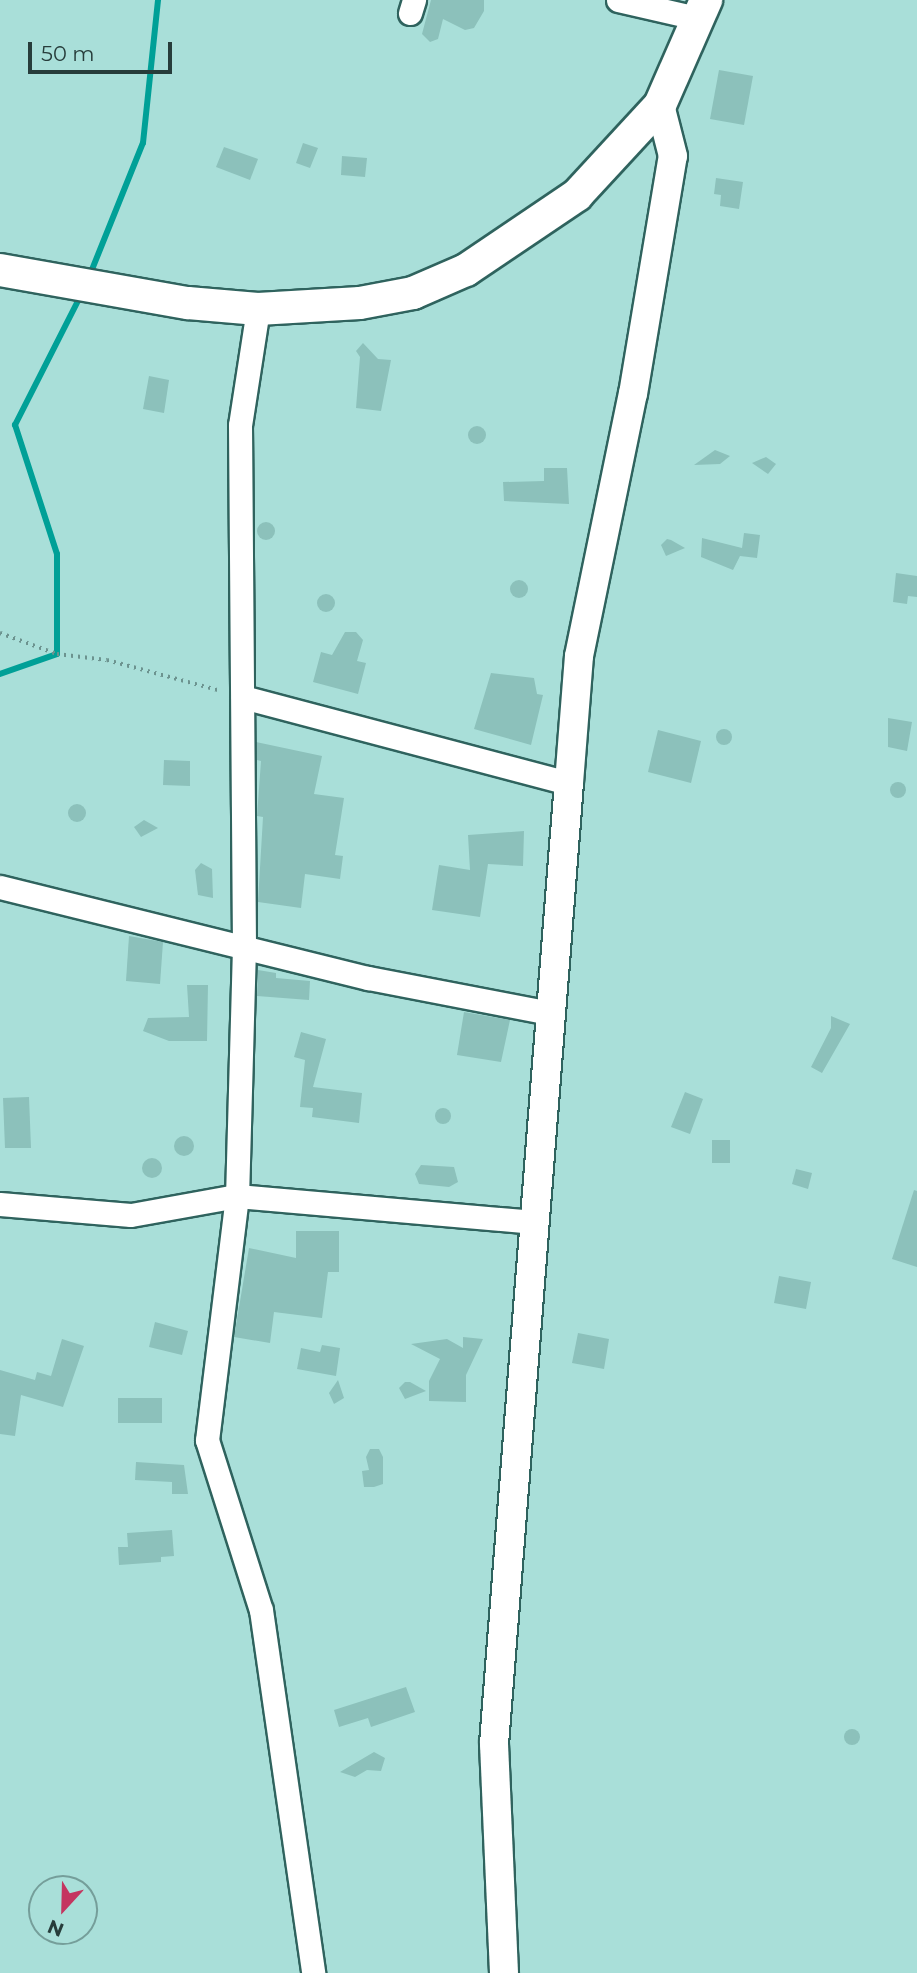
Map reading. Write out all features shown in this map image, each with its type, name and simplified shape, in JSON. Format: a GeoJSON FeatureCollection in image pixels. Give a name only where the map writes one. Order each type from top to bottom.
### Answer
{"type":"FeatureCollection","features":[{"type":"Feature","properties":{"kind":"main road"},"geometry":{"type":"LineString","coordinates":[[0,271],[188,303],[258,309],[360,303],[413,293],[466,270],[577,195],[660,105],[703,10]]}},
{"type":"Feature","properties":{"kind":"street"},"geometry":{"type":"LineString","coordinates":[[618,0],[703,10]]}},
{"type":"Feature","properties":{"kind":"street"},"geometry":{"type":"LineString","coordinates":[[504,1973],[494,1744],[532,1222],[579,656],[633,394],[673,156],[660,105]]}},
{"type":"Feature","properties":{"kind":"street"},"geometry":{"type":"LineString","coordinates":[[258,309],[240,425],[244,947],[237,1196],[207,1440],[261,1610],[313,1973]]}},
{"type":"Feature","properties":{"kind":"street"},"geometry":{"type":"LineString","coordinates":[[243,697],[569,783]]}},
{"type":"Feature","properties":{"kind":"street"},"geometry":{"type":"LineString","coordinates":[[0,887],[368,978],[550,1013]]}},
{"type":"Feature","properties":{"kind":"street"},"geometry":{"type":"LineString","coordinates":[[0,1203],[131,1215],[237,1196],[532,1222]]}},
{"type":"Feature","properties":{"kind":"path"},"geometry":{"type":"LineString","coordinates":[[0,632],[57,653],[107,660],[243,697]]}},
{"type":"Feature","properties":{"kind":"building"},"geometry":{"type":"Polygon","coordinates":[[[431,0],[484,0],[484,11],[474,28],[465,30],[443,19],[438,39],[430,42],[422,34],[431,0]]]}},
{"type":"Feature","properties":{"kind":"building"},"geometry":{"type":"Polygon","coordinates":[[[719,70],[753,76],[744,125],[710,119],[719,70]]]}},
{"type":"Feature","properties":{"kind":"building"},"geometry":{"type":"Polygon","coordinates":[[[303,143],[318,148],[310,168],[296,163],[303,143]]]}},
{"type":"Feature","properties":{"kind":"building"},"geometry":{"type":"Polygon","coordinates":[[[224,147],[258,159],[250,180],[216,167],[224,147]]]}},
{"type":"Feature","properties":{"kind":"building"},"geometry":{"type":"Polygon","coordinates":[[[342,156],[367,158],[365,177],[341,175],[342,156]]]}},
{"type":"Feature","properties":{"kind":"building"},"geometry":{"type":"Polygon","coordinates":[[[716,178],[743,182],[739,209],[720,206],[721,195],[714,194],[716,178]]]}},
{"type":"Feature","properties":{"kind":"building"},"geometry":{"type":"Polygon","coordinates":[[[363,343],[378,359],[391,360],[381,411],[356,408],[360,357],[356,351],[363,343]]]}},
{"type":"Feature","properties":{"kind":"building"},"geometry":{"type":"Polygon","coordinates":[[[149,376],[169,380],[164,413],[143,409],[149,376]]]}},
{"type":"Feature","properties":{"kind":"building"},"geometry":{"type":"Polygon","coordinates":[[[477,426],[483,429],[486,435],[483,441],[477,444],[471,441],[468,435],[471,429],[477,426]]]}},
{"type":"Feature","properties":{"kind":"building"},"geometry":{"type":"Polygon","coordinates":[[[715,450],[730,456],[720,464],[694,465],[715,450]]]}},
{"type":"Feature","properties":{"kind":"building"},"geometry":{"type":"Polygon","coordinates":[[[766,457],[776,464],[768,474],[752,463],[766,457]]]}},
{"type":"Feature","properties":{"kind":"building"},"geometry":{"type":"Polygon","coordinates":[[[544,468],[567,468],[569,504],[504,501],[503,482],[544,481],[544,468]]]}},
{"type":"Feature","properties":{"kind":"building"},"geometry":{"type":"Polygon","coordinates":[[[262,522],[270,522],[275,531],[273,538],[262,540],[257,535],[257,527],[262,522]]]}},
{"type":"Feature","properties":{"kind":"building"},"geometry":{"type":"Polygon","coordinates":[[[744,533],[760,535],[757,558],[740,556],[733,570],[701,557],[702,538],[742,548],[744,533]]]}},
{"type":"Feature","properties":{"kind":"building"},"geometry":{"type":"Polygon","coordinates":[[[667,539],[685,548],[666,556],[661,545],[667,539]]]}},
{"type":"Feature","properties":{"kind":"building"},"geometry":{"type":"Polygon","coordinates":[[[896,573],[917,576],[917,597],[908,596],[907,604],[893,602],[896,573]]]}},
{"type":"Feature","properties":{"kind":"building"},"geometry":{"type":"Polygon","coordinates":[[[519,580],[525,583],[528,589],[525,595],[519,598],[513,595],[510,589],[513,583],[519,580]]]}},
{"type":"Feature","properties":{"kind":"building"},"geometry":{"type":"Polygon","coordinates":[[[326,594],[332,597],[335,603],[332,609],[326,612],[320,609],[317,603],[320,597],[326,594]]]}},
{"type":"Feature","properties":{"kind":"building"},"geometry":{"type":"Polygon","coordinates":[[[345,632],[356,632],[363,640],[357,661],[366,663],[358,694],[313,682],[321,652],[332,655],[345,632]]]}},
{"type":"Feature","properties":{"kind":"building"},"geometry":{"type":"Polygon","coordinates":[[[491,673],[534,678],[537,694],[543,695],[531,745],[474,729],[491,673]]]}},
{"type":"Feature","properties":{"kind":"building"},"geometry":{"type":"Polygon","coordinates":[[[888,718],[912,722],[907,751],[888,747],[888,718]]]}},
{"type":"Feature","properties":{"kind":"building"},"geometry":{"type":"Polygon","coordinates":[[[724,729],[730,731],[730,743],[724,745],[718,743],[716,737],[718,731],[724,729]]]}},
{"type":"Feature","properties":{"kind":"building"},"geometry":{"type":"Polygon","coordinates":[[[658,730],[701,741],[691,783],[648,772],[658,730]]]}},
{"type":"Feature","properties":{"kind":"building"},"geometry":{"type":"Polygon","coordinates":[[[256,742],[322,756],[314,794],[344,798],[335,855],[343,856],[340,879],[305,874],[301,908],[258,902],[263,817],[257,816],[261,761],[257,760],[256,742]]]}},
{"type":"Feature","properties":{"kind":"building"},"geometry":{"type":"Polygon","coordinates":[[[164,760],[190,761],[190,786],[163,785],[164,760]]]}},
{"type":"Feature","properties":{"kind":"building"},"geometry":{"type":"Polygon","coordinates":[[[898,782],[904,784],[904,796],[898,798],[892,796],[890,790],[892,784],[898,782]]]}},
{"type":"Feature","properties":{"kind":"building"},"geometry":{"type":"Polygon","coordinates":[[[77,804],[83,807],[86,813],[83,819],[77,822],[71,819],[68,813],[71,807],[77,804]]]}},
{"type":"Feature","properties":{"kind":"building"},"geometry":{"type":"Polygon","coordinates":[[[144,820],[158,828],[141,837],[134,827],[144,820]]]}},
{"type":"Feature","properties":{"kind":"building"},"geometry":{"type":"Polygon","coordinates":[[[524,831],[523,866],[488,864],[480,917],[432,910],[439,865],[470,870],[468,835],[524,831]]]}},
{"type":"Feature","properties":{"kind":"building"},"geometry":{"type":"Polygon","coordinates":[[[201,863],[212,869],[213,898],[198,895],[195,870],[201,863]]]}},
{"type":"Feature","properties":{"kind":"building"},"geometry":{"type":"Polygon","coordinates":[[[129,936],[163,942],[160,984],[126,981],[129,936]]]}},
{"type":"Feature","properties":{"kind":"building"},"geometry":{"type":"Polygon","coordinates":[[[258,970],[276,973],[276,978],[310,981],[309,1000],[257,996],[258,970]]]}},
{"type":"Feature","properties":{"kind":"building"},"geometry":{"type":"Polygon","coordinates":[[[187,985],[208,985],[207,1041],[169,1041],[143,1031],[148,1018],[189,1017],[187,985]]]}},
{"type":"Feature","properties":{"kind":"building"},"geometry":{"type":"Polygon","coordinates":[[[464,1012],[510,1020],[501,1062],[457,1055],[464,1012]]]}},
{"type":"Feature","properties":{"kind":"building"},"geometry":{"type":"Polygon","coordinates":[[[831,1016],[850,1024],[822,1073],[811,1067],[831,1028],[831,1016]]]}},
{"type":"Feature","properties":{"kind":"building"},"geometry":{"type":"Polygon","coordinates":[[[301,1032],[326,1039],[313,1087],[362,1093],[359,1123],[312,1117],[313,1108],[300,1107],[305,1060],[294,1057],[301,1032]]]}},
{"type":"Feature","properties":{"kind":"building"},"geometry":{"type":"Polygon","coordinates":[[[685,1092],[703,1099],[690,1134],[671,1127],[685,1092]]]}},
{"type":"Feature","properties":{"kind":"building"},"geometry":{"type":"Polygon","coordinates":[[[29,1097],[31,1148],[5,1148],[3,1098],[29,1097]]]}},
{"type":"Feature","properties":{"kind":"building"},"geometry":{"type":"Polygon","coordinates":[[[443,1108],[449,1110],[449,1122],[443,1124],[437,1122],[435,1116],[437,1110],[443,1108]]]}},
{"type":"Feature","properties":{"kind":"building"},"geometry":{"type":"Polygon","coordinates":[[[184,1136],[191,1139],[194,1146],[191,1153],[184,1156],[177,1153],[174,1146],[177,1139],[184,1136]]]}},
{"type":"Feature","properties":{"kind":"building"},"geometry":{"type":"Polygon","coordinates":[[[712,1140],[730,1140],[730,1163],[712,1163],[712,1140]]]}},
{"type":"Feature","properties":{"kind":"building"},"geometry":{"type":"Polygon","coordinates":[[[152,1158],[159,1161],[162,1168],[159,1175],[152,1178],[145,1175],[142,1168],[145,1161],[152,1158]]]}},
{"type":"Feature","properties":{"kind":"building"},"geometry":{"type":"Polygon","coordinates":[[[421,1165],[454,1167],[458,1182],[449,1187],[419,1184],[415,1174],[421,1165]]]}},
{"type":"Feature","properties":{"kind":"building"},"geometry":{"type":"Polygon","coordinates":[[[796,1169],[812,1173],[808,1189],[792,1184],[796,1169]]]}},
{"type":"Feature","properties":{"kind":"building"},"geometry":{"type":"Polygon","coordinates":[[[914,1190],[917,1191],[917,1267],[892,1259],[914,1190]]]}},
{"type":"Feature","properties":{"kind":"building"},"geometry":{"type":"Polygon","coordinates":[[[296,1231],[339,1231],[339,1272],[328,1272],[322,1318],[274,1312],[270,1343],[234,1337],[249,1248],[296,1258],[296,1231]]]}},
{"type":"Feature","properties":{"kind":"building"},"geometry":{"type":"Polygon","coordinates":[[[779,1276],[811,1282],[806,1309],[774,1303],[779,1276]]]}},
{"type":"Feature","properties":{"kind":"building"},"geometry":{"type":"Polygon","coordinates":[[[155,1322],[188,1331],[182,1355],[149,1347],[155,1322]]]}},
{"type":"Feature","properties":{"kind":"building"},"geometry":{"type":"Polygon","coordinates":[[[578,1333],[609,1339],[604,1369],[572,1363],[578,1333]]]}},
{"type":"Feature","properties":{"kind":"building"},"geometry":{"type":"Polygon","coordinates":[[[463,1337],[483,1339],[466,1375],[466,1402],[429,1401],[429,1381],[440,1359],[411,1344],[447,1339],[463,1348],[463,1337]]]}},
{"type":"Feature","properties":{"kind":"building"},"geometry":{"type":"Polygon","coordinates":[[[62,1339],[84,1346],[63,1407],[21,1395],[15,1436],[0,1434],[0,1370],[35,1380],[37,1372],[51,1376],[62,1339]]]}},
{"type":"Feature","properties":{"kind":"building"},"geometry":{"type":"Polygon","coordinates":[[[322,1345],[340,1348],[336,1376],[297,1369],[301,1348],[320,1352],[322,1345]]]}},
{"type":"Feature","properties":{"kind":"building"},"geometry":{"type":"Polygon","coordinates":[[[338,1380],[344,1398],[334,1404],[329,1393],[338,1380]]]}},
{"type":"Feature","properties":{"kind":"building"},"geometry":{"type":"Polygon","coordinates":[[[405,1382],[426,1391],[405,1399],[399,1388],[405,1382]]]}},
{"type":"Feature","properties":{"kind":"building"},"geometry":{"type":"Polygon","coordinates":[[[118,1398],[162,1398],[162,1423],[118,1423],[118,1398]]]}},
{"type":"Feature","properties":{"kind":"building"},"geometry":{"type":"Polygon","coordinates":[[[370,1449],[379,1449],[383,1457],[383,1484],[364,1487],[362,1471],[369,1470],[366,1457],[370,1449]]]}},
{"type":"Feature","properties":{"kind":"building"},"geometry":{"type":"Polygon","coordinates":[[[136,1462],[184,1465],[188,1494],[172,1494],[172,1482],[135,1480],[136,1462]]]}},
{"type":"Feature","properties":{"kind":"building"},"geometry":{"type":"Polygon","coordinates":[[[172,1530],[174,1556],[161,1557],[161,1562],[119,1565],[118,1547],[128,1547],[127,1533],[172,1530]]]}},
{"type":"Feature","properties":{"kind":"building"},"geometry":{"type":"Polygon","coordinates":[[[406,1687],[415,1712],[371,1727],[368,1718],[339,1727],[334,1710],[406,1687]]]}},
{"type":"Feature","properties":{"kind":"building"},"geometry":{"type":"Polygon","coordinates":[[[852,1729],[858,1731],[858,1743],[852,1745],[846,1743],[844,1737],[846,1731],[852,1729]]]}},
{"type":"Feature","properties":{"kind":"building"},"geometry":{"type":"Polygon","coordinates":[[[374,1752],[385,1758],[381,1771],[367,1770],[355,1777],[340,1772],[374,1752]]]}},
{"type":"Feature","properties":{"kind":"waterway"},"geometry":{"type":"LineString","coordinates":[[89,277],[143,143],[158,0]]}},
{"type":"Feature","properties":{"kind":"waterway"},"geometry":{"type":"LineString","coordinates":[[0,674],[57,654],[57,554],[15,425],[82,293]]}}]}
